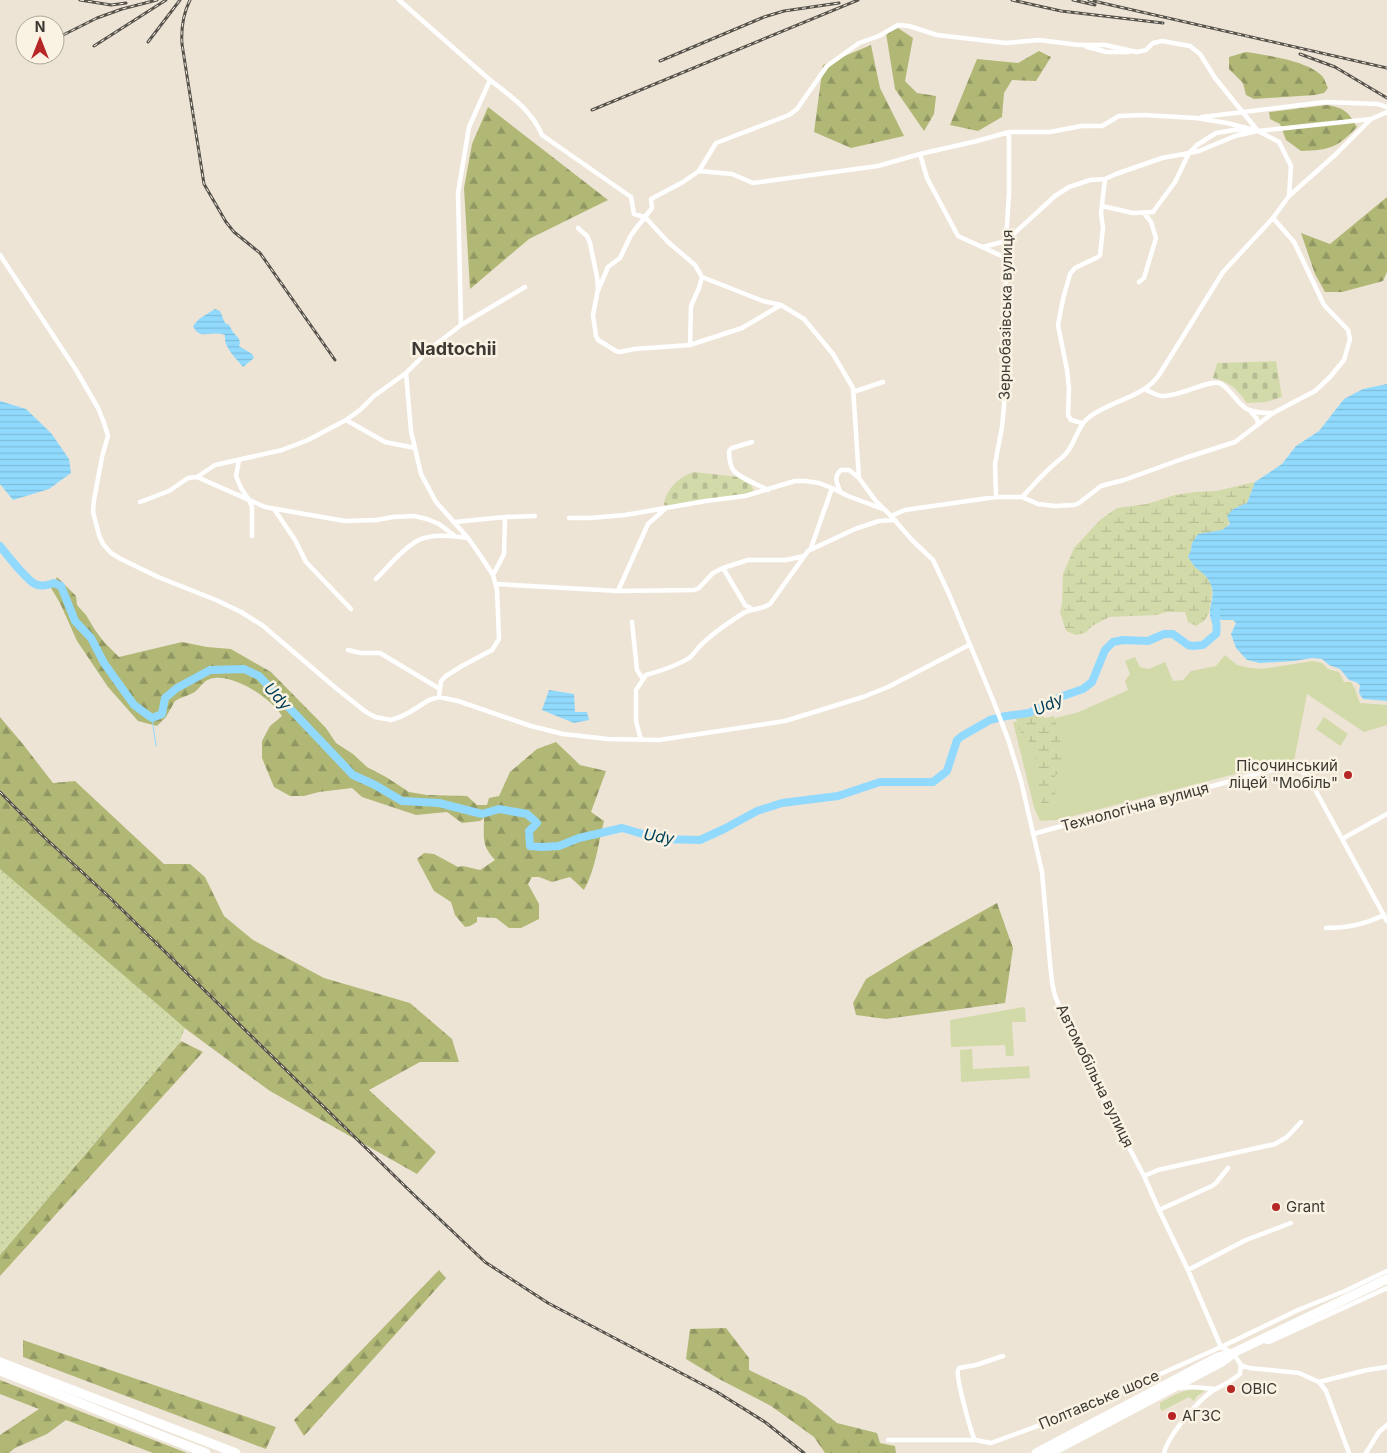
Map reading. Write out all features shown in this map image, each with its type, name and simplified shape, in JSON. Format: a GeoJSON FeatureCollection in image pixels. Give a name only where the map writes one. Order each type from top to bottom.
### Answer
{"type":"FeatureCollection","features":[{"type":"Feature","properties":{"kind":"highway"},"geometry":{"type":"LineString","coordinates":[[1050,1453],[1222,1362],[1234,1353],[1387,1279]]}},
{"type":"Feature","properties":{"kind":"highway"},"geometry":{"type":"LineString","coordinates":[[1036,1453],[1218,1357],[1234,1353]]}},
{"type":"Feature","properties":{"kind":"highway"},"geometry":{"type":"LineString","coordinates":[[0,1362],[236,1453]]}},
{"type":"Feature","properties":{"kind":"highway"},"geometry":{"type":"LineString","coordinates":[[0,1371],[206,1453]]}},
{"type":"Feature","properties":{"kind":"street"},"geometry":{"type":"LineString","coordinates":[[400,0],[490,80],[519,102],[538,124],[542,135],[631,197],[634,214],[644,218],[695,265],[702,277],[763,301],[781,306],[804,320],[833,354],[853,388],[859,478]]}},
{"type":"Feature","properties":{"kind":"street"},"geometry":{"type":"LineString","coordinates":[[781,306],[742,328],[690,345],[634,349],[620,352],[598,340],[593,315],[597,294],[608,267],[620,258],[631,235],[652,208],[651,199],[699,171],[716,143],[789,115],[797,109],[827,66],[859,43],[879,36],[898,25],[909,26],[937,35],[1006,43],[1039,40],[1079,46],[1105,45],[1137,52],[1146,50],[1153,43],[1162,41],[1190,46],[1200,54],[1215,78],[1258,131]]}},
{"type":"Feature","properties":{"kind":"street"},"geometry":{"type":"LineString","coordinates":[[461,325],[458,193],[469,127],[490,80]]}},
{"type":"Feature","properties":{"kind":"street"},"geometry":{"type":"LineString","coordinates":[[1196,118],[1325,102],[1378,104],[1387,107]]}},
{"type":"Feature","properties":{"kind":"street"},"geometry":{"type":"LineString","coordinates":[[983,248],[1006,241],[1055,196],[1069,187],[1090,180],[1105,179],[1162,158],[1199,151],[1235,136],[1258,131],[1372,119],[1387,112]]}},
{"type":"Feature","properties":{"kind":"street"},"geometry":{"type":"LineString","coordinates":[[699,171],[732,174],[752,183],[878,166],[1009,132],[1050,132],[1081,126],[1102,126],[1119,116],[1143,115],[1196,118],[1227,123],[1258,131],[1278,142],[1291,166],[1290,196]]}},
{"type":"Feature","properties":{"kind":"street"},"geometry":{"type":"LineString","coordinates":[[1022,498],[1068,451],[1082,424],[1103,408],[1132,396],[1153,383],[1223,272],[1273,218],[1290,196],[1372,119]]}},
{"type":"Feature","properties":{"kind":"street"},"geometry":{"type":"LineString","coordinates":[[1102,206],[1133,213],[1153,212],[1175,182],[1189,153],[1197,145],[1216,132],[1234,130],[1258,131]]}},
{"type":"Feature","properties":{"kind":"street","name":"Зернобазівська вулиця"},"geometry":{"type":"LineString","coordinates":[[996,497],[995,464],[1002,427],[1005,396],[1009,132]]}},
{"type":"Feature","properties":{"kind":"street"},"geometry":{"type":"LineString","coordinates":[[920,154],[927,178],[958,236],[1006,258]]}},
{"type":"Feature","properties":{"kind":"street"},"geometry":{"type":"LineString","coordinates":[[1082,424],[1071,420],[1068,415],[1068,379],[1058,325],[1068,276],[1076,268],[1095,259],[1100,254],[1101,213],[1105,179]]}},
{"type":"Feature","properties":{"kind":"street"},"geometry":{"type":"LineString","coordinates":[[1139,282],[1144,278],[1156,238],[1151,222],[1144,213]]}},
{"type":"Feature","properties":{"kind":"street"},"geometry":{"type":"LineString","coordinates":[[891,516],[905,510],[996,497],[1022,498],[1038,504],[1055,506],[1074,505],[1101,486],[1235,442],[1273,413],[1315,391],[1344,360],[1350,339],[1348,330],[1324,305],[1294,242],[1273,218]]}},
{"type":"Feature","properties":{"kind":"street"},"geometry":{"type":"LineString","coordinates":[[578,228],[587,236],[590,243],[597,294]]}},
{"type":"Feature","properties":{"kind":"street"},"geometry":{"type":"LineString","coordinates":[[0,255],[76,370],[103,420],[108,436],[102,457],[93,512],[103,544],[111,553],[121,559],[216,600],[262,625],[344,695],[375,717],[392,720],[439,696],[531,726],[563,734],[608,739],[659,740],[785,721],[863,697],[888,687],[969,645]]}},
{"type":"Feature","properties":{"kind":"street"},"geometry":{"type":"LineString","coordinates":[[690,345],[691,306],[702,277]]}},
{"type":"Feature","properties":{"kind":"street"},"geometry":{"type":"LineString","coordinates":[[140,502],[169,491],[188,478],[197,477],[216,465],[282,450],[308,440],[346,420],[360,410],[374,396],[406,373],[430,349],[461,325],[524,287]]}},
{"type":"Feature","properties":{"kind":"street"},"geometry":{"type":"LineString","coordinates":[[406,373],[411,431],[421,474],[436,502],[468,538],[493,575],[496,584],[499,639],[492,650],[446,676],[441,681],[439,696]]}},
{"type":"Feature","properties":{"kind":"street"},"geometry":{"type":"LineString","coordinates":[[853,392],[883,382]]}},
{"type":"Feature","properties":{"kind":"street"},"geometry":{"type":"LineString","coordinates":[[1144,389],[1161,396],[1219,383],[1240,404],[1250,410],[1257,419],[1258,425]]}},
{"type":"Feature","properties":{"kind":"street"},"geometry":{"type":"LineString","coordinates":[[1250,410],[1273,413]]}},
{"type":"Feature","properties":{"kind":"street"},"geometry":{"type":"LineString","coordinates":[[346,420],[385,442],[415,448]]}},
{"type":"Feature","properties":{"kind":"street"},"geometry":{"type":"LineString","coordinates":[[752,442],[732,448],[729,451],[732,469],[751,482],[768,490]]}},
{"type":"Feature","properties":{"kind":"street"},"geometry":{"type":"LineString","coordinates":[[239,460],[236,476],[252,507],[252,536]]}},
{"type":"Feature","properties":{"kind":"street"},"geometry":{"type":"LineString","coordinates":[[840,491],[836,480],[837,474],[840,470],[849,470],[859,478],[884,510]]}},
{"type":"Feature","properties":{"kind":"street"},"geometry":{"type":"LineString","coordinates":[[197,477],[265,507],[345,521],[414,516],[439,524],[455,536]]}},
{"type":"Feature","properties":{"kind":"street"},"geometry":{"type":"LineString","coordinates":[[569,518],[625,515],[745,496],[795,481],[819,483],[884,510]]}},
{"type":"Feature","properties":{"kind":"street"},"geometry":{"type":"LineString","coordinates":[[811,549],[832,488]]}},
{"type":"Feature","properties":{"kind":"street"},"geometry":{"type":"LineString","coordinates":[[618,591],[648,524],[655,516],[667,508]]}},
{"type":"Feature","properties":{"kind":"street"},"geometry":{"type":"LineString","coordinates":[[274,509],[296,540],[306,562],[352,610]]}},
{"type":"Feature","properties":{"kind":"street","name":"Автомобільна вулиця"},"geometry":{"type":"LineString","coordinates":[[884,510],[933,560],[993,700],[1021,781],[1042,872],[1050,963],[1055,996],[1091,1075],[1144,1176],[1188,1270],[1221,1347]]}},
{"type":"Feature","properties":{"kind":"street"},"geometry":{"type":"LineString","coordinates":[[455,522],[536,516]]}},
{"type":"Feature","properties":{"kind":"street"},"geometry":{"type":"LineString","coordinates":[[493,575],[504,554],[505,517]]}},
{"type":"Feature","properties":{"kind":"street"},"geometry":{"type":"LineString","coordinates":[[641,740],[636,721],[636,690],[646,675],[690,658],[698,647],[713,633],[744,612],[763,608],[770,604],[811,549],[879,521],[895,520]]}},
{"type":"Feature","properties":{"kind":"street"},"geometry":{"type":"LineString","coordinates":[[376,579],[417,541],[427,538],[455,536],[468,538]]}},
{"type":"Feature","properties":{"kind":"street"},"geometry":{"type":"LineString","coordinates":[[496,584],[618,591],[694,590],[699,588],[713,573],[748,560],[786,560],[804,556]]}},
{"type":"Feature","properties":{"kind":"street"},"geometry":{"type":"LineString","coordinates":[[723,568],[745,605],[752,609]]}},
{"type":"Feature","properties":{"kind":"street"},"geometry":{"type":"LineString","coordinates":[[632,622],[637,670],[643,680]]}},
{"type":"Feature","properties":{"kind":"street"},"geometry":{"type":"LineString","coordinates":[[348,650],[361,653],[380,653],[440,689]]}},
{"type":"Feature","properties":{"kind":"street","name":"Технологічна вулиця"},"geometry":{"type":"LineString","coordinates":[[1034,834],[1279,768],[1290,767],[1299,769],[1307,775],[1387,921]]}},
{"type":"Feature","properties":{"kind":"street"},"geometry":{"type":"LineString","coordinates":[[1342,839],[1387,814]]}},
{"type":"Feature","properties":{"kind":"street"},"geometry":{"type":"LineString","coordinates":[[1326,928],[1345,928],[1384,915]]}},
{"type":"Feature","properties":{"kind":"street"},"geometry":{"type":"LineString","coordinates":[[1144,1176],[1158,1170],[1275,1144],[1287,1137],[1301,1122]]}},
{"type":"Feature","properties":{"kind":"street"},"geometry":{"type":"LineString","coordinates":[[1159,1210],[1212,1186],[1228,1168]]}},
{"type":"Feature","properties":{"kind":"street"},"geometry":{"type":"LineString","coordinates":[[1188,1270],[1246,1240],[1291,1223]]}},
{"type":"Feature","properties":{"kind":"street","name":"Полтавське шосе"},"geometry":{"type":"LineString","coordinates":[[888,1440],[975,1440],[992,1443],[1065,1416],[1387,1271]]}},
{"type":"Feature","properties":{"kind":"street"},"geometry":{"type":"LineString","coordinates":[[1260,1340],[1269,1342],[1387,1288]]}},
{"type":"Feature","properties":{"kind":"street"},"geometry":{"type":"LineString","coordinates":[[1164,1453],[1170,1438],[1208,1394],[1240,1374],[1241,1366],[1234,1353],[1221,1347]]}},
{"type":"Feature","properties":{"kind":"street"},"geometry":{"type":"LineString","coordinates":[[975,1440],[970,1430],[958,1371],[962,1366],[976,1365],[1001,1355],[1003,1356]]}},
{"type":"Feature","properties":{"kind":"street"},"geometry":{"type":"LineString","coordinates":[[1241,1366],[1299,1373],[1319,1382],[1326,1391],[1349,1453]]}},
{"type":"Feature","properties":{"kind":"street"},"geometry":{"type":"LineString","coordinates":[[1319,1382],[1387,1367]]}},
{"type":"Feature","properties":{"kind":"street"},"geometry":{"type":"LineString","coordinates":[[1174,1388],[1216,1389]]}},
{"type":"Feature","properties":{"kind":"street"},"geometry":{"type":"LineString","coordinates":[[1366,1453],[1379,1432],[1387,1425]]}},
{"type":"Feature","properties":{"kind":"green space"},"geometry":{"type":"Polygon","coordinates":[[[898,28],[913,38],[905,81],[917,93],[936,96],[934,114],[924,131],[895,89],[886,33],[898,28]]]}},
{"type":"Feature","properties":{"kind":"green space"},"geometry":{"type":"Polygon","coordinates":[[[871,45],[880,88],[904,136],[851,148],[814,132],[823,65],[871,45]]]}},
{"type":"Feature","properties":{"kind":"green space"},"geometry":{"type":"Polygon","coordinates":[[[1039,51],[1051,57],[1036,81],[1012,80],[1004,93],[1002,117],[978,131],[950,125],[977,59],[1018,63],[1039,51]]]}},
{"type":"Feature","properties":{"kind":"green space"},"geometry":{"type":"Polygon","coordinates":[[[1246,52],[1287,60],[1308,67],[1317,71],[1323,77],[1328,88],[1324,93],[1315,95],[1254,99],[1246,95],[1243,83],[1229,69],[1229,57],[1246,52]]]}},
{"type":"Feature","properties":{"kind":"green space"},"geometry":{"type":"Polygon","coordinates":[[[1327,105],[1338,107],[1345,111],[1357,127],[1338,144],[1326,149],[1301,151],[1286,140],[1280,124],[1270,119],[1269,112],[1327,105]]]}},
{"type":"Feature","properties":{"kind":"green space"},"geometry":{"type":"Polygon","coordinates":[[[488,107],[608,200],[529,239],[470,289],[464,188],[472,144],[488,107]]]}},
{"type":"Feature","properties":{"kind":"green space"},"geometry":{"type":"Polygon","coordinates":[[[1387,197],[1387,272],[1383,281],[1342,292],[1325,292],[1315,274],[1301,233],[1330,244],[1387,197]]]}},
{"type":"Feature","properties":{"kind":"green space"},"geometry":{"type":"Polygon","coordinates":[[[1276,361],[1282,397],[1266,402],[1247,403],[1233,387],[1213,378],[1217,363],[1276,361]]]}},
{"type":"Feature","properties":{"kind":"green space"},"geometry":{"type":"Polygon","coordinates":[[[694,472],[738,477],[751,485],[754,491],[753,493],[665,506],[665,498],[674,484],[694,472]]]}},
{"type":"Feature","properties":{"kind":"green space"},"geometry":{"type":"Polygon","coordinates":[[[1255,482],[1247,503],[1233,509],[1226,528],[1218,532],[1198,534],[1192,543],[1191,550],[1194,566],[1207,576],[1211,585],[1212,594],[1209,613],[1204,621],[1196,626],[1188,622],[1185,612],[1166,612],[1157,615],[1109,617],[1092,626],[1085,633],[1076,635],[1066,631],[1060,612],[1063,574],[1074,548],[1100,520],[1117,508],[1147,504],[1175,495],[1216,491],[1255,482]]]}},
{"type":"Feature","properties":{"kind":"green space"},"geometry":{"type":"Polygon","coordinates":[[[57,577],[76,596],[77,605],[104,642],[119,657],[182,642],[231,649],[271,672],[326,728],[336,743],[353,754],[367,767],[409,792],[427,795],[467,796],[477,805],[487,805],[489,798],[499,796],[510,772],[537,749],[556,742],[580,765],[606,771],[591,812],[604,821],[594,865],[584,890],[570,877],[552,882],[539,877],[532,877],[528,884],[539,904],[539,919],[521,928],[509,928],[496,918],[477,917],[477,922],[465,927],[455,915],[451,902],[434,891],[417,859],[424,853],[434,854],[458,867],[463,866],[480,870],[495,860],[485,845],[484,818],[480,821],[462,823],[447,812],[416,815],[362,797],[352,788],[304,796],[290,796],[274,787],[262,758],[262,741],[270,726],[282,716],[270,702],[252,689],[223,678],[207,680],[193,693],[175,701],[166,717],[157,726],[138,721],[108,687],[77,641],[51,588],[57,577]]]}},
{"type":"Feature","properties":{"kind":"green space"},"geometry":{"type":"Polygon","coordinates":[[[1225,655],[1237,665],[1262,669],[1313,661],[1322,663],[1328,669],[1339,672],[1344,682],[1351,682],[1360,703],[1387,705],[1387,725],[1364,732],[1307,694],[1294,761],[1286,761],[1057,820],[1040,821],[1034,807],[1013,722],[1048,720],[1079,712],[1128,690],[1125,681],[1130,674],[1125,661],[1135,657],[1140,667],[1149,669],[1165,662],[1173,681],[1183,680],[1191,671],[1216,666],[1225,655]]]}},
{"type":"Feature","properties":{"kind":"green space"},"geometry":{"type":"Polygon","coordinates":[[[1037,711],[1045,718],[1054,716],[1061,743],[1062,766],[1054,778],[1055,796],[1044,812],[1036,786],[1035,757],[1029,742],[1019,730],[1016,718],[1037,711]]]}},
{"type":"Feature","properties":{"kind":"green space"},"geometry":{"type":"Polygon","coordinates":[[[0,717],[53,783],[75,781],[164,864],[190,864],[205,877],[224,916],[253,940],[324,978],[410,1003],[452,1039],[459,1062],[420,1062],[369,1090],[436,1152],[417,1174],[270,1091],[110,973],[0,871],[0,717]]]}},
{"type":"Feature","properties":{"kind":"green space"},"geometry":{"type":"Polygon","coordinates":[[[1324,717],[1348,734],[1340,746],[1316,729],[1324,717]]]}},
{"type":"Feature","properties":{"kind":"green space"},"geometry":{"type":"Polygon","coordinates":[[[0,869],[185,1028],[179,1043],[0,1255],[0,869]]]}},
{"type":"Feature","properties":{"kind":"green space"},"geometry":{"type":"Polygon","coordinates":[[[997,903],[1013,948],[1005,1003],[886,1019],[856,1015],[853,1003],[866,979],[997,903]]]}},
{"type":"Feature","properties":{"kind":"green space"},"geometry":{"type":"Polygon","coordinates":[[[1025,1008],[1026,1022],[1012,1022],[1014,1056],[1006,1056],[1005,1045],[951,1047],[950,1020],[1025,1008]]]}},
{"type":"Feature","properties":{"kind":"green space"},"geometry":{"type":"Polygon","coordinates":[[[181,1041],[203,1052],[0,1276],[0,1255],[181,1041]]]}},
{"type":"Feature","properties":{"kind":"green space"},"geometry":{"type":"Polygon","coordinates":[[[972,1049],[973,1069],[1029,1066],[1030,1078],[961,1082],[960,1050],[972,1049]]]}},
{"type":"Feature","properties":{"kind":"green space"},"geometry":{"type":"Polygon","coordinates":[[[439,1270],[446,1278],[304,1436],[294,1420],[439,1270]]]}},
{"type":"Feature","properties":{"kind":"green space"},"geometry":{"type":"Polygon","coordinates":[[[726,1328],[749,1358],[749,1370],[805,1397],[837,1423],[877,1433],[880,1443],[895,1446],[896,1453],[825,1453],[814,1437],[771,1406],[719,1379],[686,1359],[690,1329],[726,1328]]]}},
{"type":"Feature","properties":{"kind":"green space"},"geometry":{"type":"Polygon","coordinates":[[[23,1340],[276,1427],[266,1449],[23,1357],[23,1340]]]}},
{"type":"Feature","properties":{"kind":"green space"},"geometry":{"type":"Polygon","coordinates":[[[0,1380],[187,1453],[153,1453],[66,1420],[47,1434],[15,1448],[9,1453],[0,1453],[0,1435],[39,1409],[0,1394],[0,1380]]]}},
{"type":"Feature","properties":{"kind":"green space"},"geometry":{"type":"Polygon","coordinates":[[[1202,1389],[1205,1391],[1197,1396],[1194,1401],[1189,1397],[1162,1411],[1160,1408],[1161,1402],[1176,1394],[1202,1389]]]}},
{"type":"Feature","properties":{"kind":"water"},"geometry":{"type":"Polygon","coordinates":[[[215,309],[220,311],[225,323],[229,325],[239,339],[239,346],[252,354],[254,358],[243,367],[228,348],[225,335],[199,333],[193,326],[199,319],[215,309]]]}},
{"type":"Feature","properties":{"kind":"water"},"geometry":{"type":"Polygon","coordinates":[[[1387,384],[1387,701],[1363,699],[1359,693],[1360,685],[1349,680],[1340,669],[1329,665],[1322,659],[1312,658],[1260,663],[1247,660],[1236,648],[1231,634],[1236,623],[1233,620],[1222,620],[1216,617],[1215,628],[1210,615],[1212,591],[1210,582],[1188,557],[1192,543],[1198,534],[1222,530],[1230,524],[1227,516],[1233,509],[1247,503],[1255,482],[1282,464],[1296,446],[1319,431],[1344,399],[1363,389],[1387,384]]]}},
{"type":"Feature","properties":{"kind":"water"},"geometry":{"type":"Polygon","coordinates":[[[0,401],[26,409],[51,433],[69,459],[71,473],[49,489],[13,500],[0,484],[0,401]]]}},
{"type":"Feature","properties":{"kind":"water"},"geometry":{"type":"Polygon","coordinates":[[[549,690],[574,694],[575,712],[587,712],[589,720],[574,723],[542,710],[549,690]]]}},
{"type":"Feature","properties":{"kind":"waterway","name":"Udy"},"geometry":{"type":"LineString","coordinates":[[0,546],[31,582],[43,586],[54,583],[61,586],[75,621],[91,638],[104,663],[134,705],[152,718],[162,714],[165,698],[177,688],[210,670],[244,669],[259,676],[353,775],[402,801],[439,803],[482,814],[499,809],[527,814],[537,823],[529,831],[530,846],[542,847],[559,846],[579,838],[622,828],[660,839],[700,840],[757,811],[782,803],[838,796],[880,782],[933,782],[947,771],[957,740],[962,736],[990,720],[1029,713],[1060,697],[1083,689],[1092,682],[1105,650],[1113,642],[1123,640],[1148,641],[1164,634],[1173,634],[1188,645],[1203,645],[1216,634],[1216,611]]}},
{"type":"Feature","properties":{"kind":"waterway"},"geometry":{"type":"LineString","coordinates":[[152,718],[156,746]]}},
{"type":"Feature","properties":{"kind":"railway"},"geometry":{"type":"LineString","coordinates":[[80,0],[111,5],[126,3]]}},
{"type":"Feature","properties":{"kind":"railway"},"geometry":{"type":"LineString","coordinates":[[65,34],[97,18],[157,0]]}},
{"type":"Feature","properties":{"kind":"railway"},"geometry":{"type":"LineString","coordinates":[[94,46],[166,0]]}},
{"type":"Feature","properties":{"kind":"railway"},"geometry":{"type":"LineString","coordinates":[[148,42],[180,0]]}},
{"type":"Feature","properties":{"kind":"railway"},"geometry":{"type":"LineString","coordinates":[[190,0],[183,22],[182,44],[204,184],[226,222],[234,232],[260,253],[335,360]]}},
{"type":"Feature","properties":{"kind":"railway"},"geometry":{"type":"LineString","coordinates":[[592,110],[858,0]]}},
{"type":"Feature","properties":{"kind":"railway"},"geometry":{"type":"LineString","coordinates":[[1012,0],[1061,11],[1163,23]]}},
{"type":"Feature","properties":{"kind":"railway"},"geometry":{"type":"LineString","coordinates":[[1073,0],[1095,5]]}},
{"type":"Feature","properties":{"kind":"railway"},"geometry":{"type":"LineString","coordinates":[[1089,0],[1387,68]]}},
{"type":"Feature","properties":{"kind":"railway"},"geometry":{"type":"LineString","coordinates":[[660,61],[764,17],[784,11],[839,3]]}},
{"type":"Feature","properties":{"kind":"railway"},"geometry":{"type":"LineString","coordinates":[[1300,54],[1335,67],[1387,98]]}},
{"type":"Feature","properties":{"kind":"railway"},"geometry":{"type":"LineString","coordinates":[[0,792],[43,836],[106,894],[485,1262],[548,1303],[717,1392],[765,1422],[804,1453]]}},
{"type":"Feature","properties":{"kind":"place","name":"Пісочинський ліцей \"Мобіль\""},"geometry":{"type":"Point","coordinates":[1348,775]}},
{"type":"Feature","properties":{"kind":"place","name":"Grant"},"geometry":{"type":"Point","coordinates":[1276,1207]}},
{"type":"Feature","properties":{"kind":"place","name":"ОВІС"},"geometry":{"type":"Point","coordinates":[1231,1389]}},
{"type":"Feature","properties":{"kind":"place","name":"АГЗС"},"geometry":{"type":"Point","coordinates":[1172,1416]}},
{"type":"Feature","properties":{"kind":"district","name":"Nadtochii"},"geometry":{"type":"Point","coordinates":[454,349]}}]}
